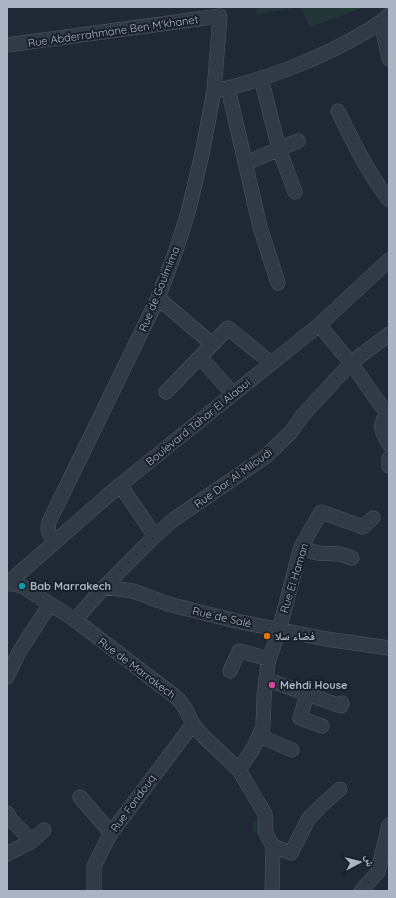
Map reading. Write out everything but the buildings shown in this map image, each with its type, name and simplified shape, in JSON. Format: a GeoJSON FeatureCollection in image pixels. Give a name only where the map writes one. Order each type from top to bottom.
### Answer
{"type":"FeatureCollection","features":[{"type":"Feature","properties":{"kind":"street","name":"Rue Abderrahmane Ben M'khanet"},"geometry":{"type":"LineString","coordinates":[[7,45],[220,16]]}},
{"type":"Feature","properties":{"kind":"street","name":"Rue de Goulmima"},"geometry":{"type":"LineString","coordinates":[[57,540],[53,539],[48,533],[49,522],[158,298],[188,213],[202,154],[214,91],[220,16]]}},
{"type":"Feature","properties":{"kind":"street"},"geometry":{"type":"LineString","coordinates":[[214,91],[261,78],[311,59],[355,38],[385,18],[389,59]]}},
{"type":"Feature","properties":{"kind":"street"},"geometry":{"type":"LineString","coordinates":[[261,78],[279,149],[295,192]]}},
{"type":"Feature","properties":{"kind":"street"},"geometry":{"type":"LineString","coordinates":[[228,88],[260,227],[278,283]]}},
{"type":"Feature","properties":{"kind":"street"},"geometry":{"type":"LineString","coordinates":[[338,111],[364,162],[389,200]]}},
{"type":"Feature","properties":{"kind":"street"},"geometry":{"type":"LineString","coordinates":[[246,163],[298,141]]}},
{"type":"Feature","properties":{"kind":"street","name":"Boulevard Tahar El Alaoui"},"geometry":{"type":"LineString","coordinates":[[8,584],[120,485],[319,325],[389,260]]}},
{"type":"Feature","properties":{"kind":"street"},"geometry":{"type":"LineString","coordinates":[[158,298],[212,344]]}},
{"type":"Feature","properties":{"kind":"street"},"geometry":{"type":"LineString","coordinates":[[319,325],[351,363],[382,407],[388,411],[381,424],[381,428],[389,444]]}},
{"type":"Feature","properties":{"kind":"street"},"geometry":{"type":"LineString","coordinates":[[166,392],[228,328],[271,363]]}},
{"type":"Feature","properties":{"kind":"street","name":"Rue Dar Al Miloudi"},"geometry":{"type":"LineString","coordinates":[[75,620],[104,587],[155,536],[173,520],[265,457],[291,432],[303,416],[351,363],[389,334]]}},
{"type":"Feature","properties":{"kind":"street"},"geometry":{"type":"LineString","coordinates":[[200,357],[233,394]]}},
{"type":"Feature","properties":{"kind":"street"},"geometry":{"type":"LineString","coordinates":[[389,458],[389,466]]}},
{"type":"Feature","properties":{"kind":"street"},"geometry":{"type":"LineString","coordinates":[[120,485],[155,536]]}},
{"type":"Feature","properties":{"kind":"street","name":"Rue El Haman"},"geometry":{"type":"LineString","coordinates":[[239,770],[254,747],[263,727],[266,679],[269,659],[279,630],[301,547],[321,512],[363,527],[373,518]]}},
{"type":"Feature","properties":{"kind":"street"},"geometry":{"type":"LineString","coordinates":[[301,547],[317,553],[338,554],[352,558]]}},
{"type":"Feature","properties":{"kind":"street","name":"Rue de Marrakech"},"geometry":{"type":"LineString","coordinates":[[8,584],[22,586],[75,620],[179,700],[193,724],[203,736],[239,770],[265,814],[266,834],[273,846],[272,891]]}},
{"type":"Feature","properties":{"kind":"street","name":"Rue de Salé"},"geometry":{"type":"LineString","coordinates":[[104,587],[133,591],[168,604],[236,621],[326,639],[389,648]]}},
{"type":"Feature","properties":{"kind":"street"},"geometry":{"type":"LineString","coordinates":[[7,677],[18,652],[50,604]]}},
{"type":"Feature","properties":{"kind":"street"},"geometry":{"type":"LineString","coordinates":[[230,671],[239,651],[269,659]]}},
{"type":"Feature","properties":{"kind":"street"},"geometry":{"type":"LineString","coordinates":[[266,679],[341,706],[342,702]]}},
{"type":"Feature","properties":{"kind":"street"},"geometry":{"type":"LineString","coordinates":[[307,694],[300,718],[322,726]]}},
{"type":"Feature","properties":{"kind":"street","name":"Rue Fondouq"},"geometry":{"type":"LineString","coordinates":[[94,891],[94,866],[111,833],[193,724]]}},
{"type":"Feature","properties":{"kind":"street"},"geometry":{"type":"LineString","coordinates":[[260,736],[292,750]]}},
{"type":"Feature","properties":{"kind":"street"},"geometry":{"type":"LineString","coordinates":[[273,846],[291,853],[309,818],[340,789]]}},
{"type":"Feature","properties":{"kind":"street"},"geometry":{"type":"LineString","coordinates":[[80,797],[111,833]]}},
{"type":"Feature","properties":{"kind":"street"},"geometry":{"type":"LineString","coordinates":[[7,813],[11,820],[32,841]]}},
{"type":"Feature","properties":{"kind":"street"},"geometry":{"type":"LineString","coordinates":[[361,891],[383,872],[389,826]]}},
{"type":"Feature","properties":{"kind":"street"},"geometry":{"type":"LineString","coordinates":[[7,854],[32,841],[44,830]]}},
{"type":"Feature","properties":{"kind":"shaded area"},"geometry":{"type":"Polygon","coordinates":[[[257,7],[299,7],[256,15],[257,7]]]}},
{"type":"Feature","properties":{"kind":"shaded area"},"geometry":{"type":"Polygon","coordinates":[[[300,7],[365,7],[310,27],[300,7]]]}},
{"type":"Feature","properties":{"kind":"shaded area"},"geometry":{"type":"Polygon","coordinates":[[[259,816],[263,838],[251,829],[259,816]]]}},
{"type":"Feature","properties":{"kind":"place","name":"Bab Marrakech"},"geometry":{"type":"Point","coordinates":[22,586]}},
{"type":"Feature","properties":{"kind":"place","name":"فضاء سلا"},"geometry":{"type":"Point","coordinates":[267,636]}},
{"type":"Feature","properties":{"kind":"place","name":"Mehdi House"},"geometry":{"type":"Point","coordinates":[272,685]}}]}
